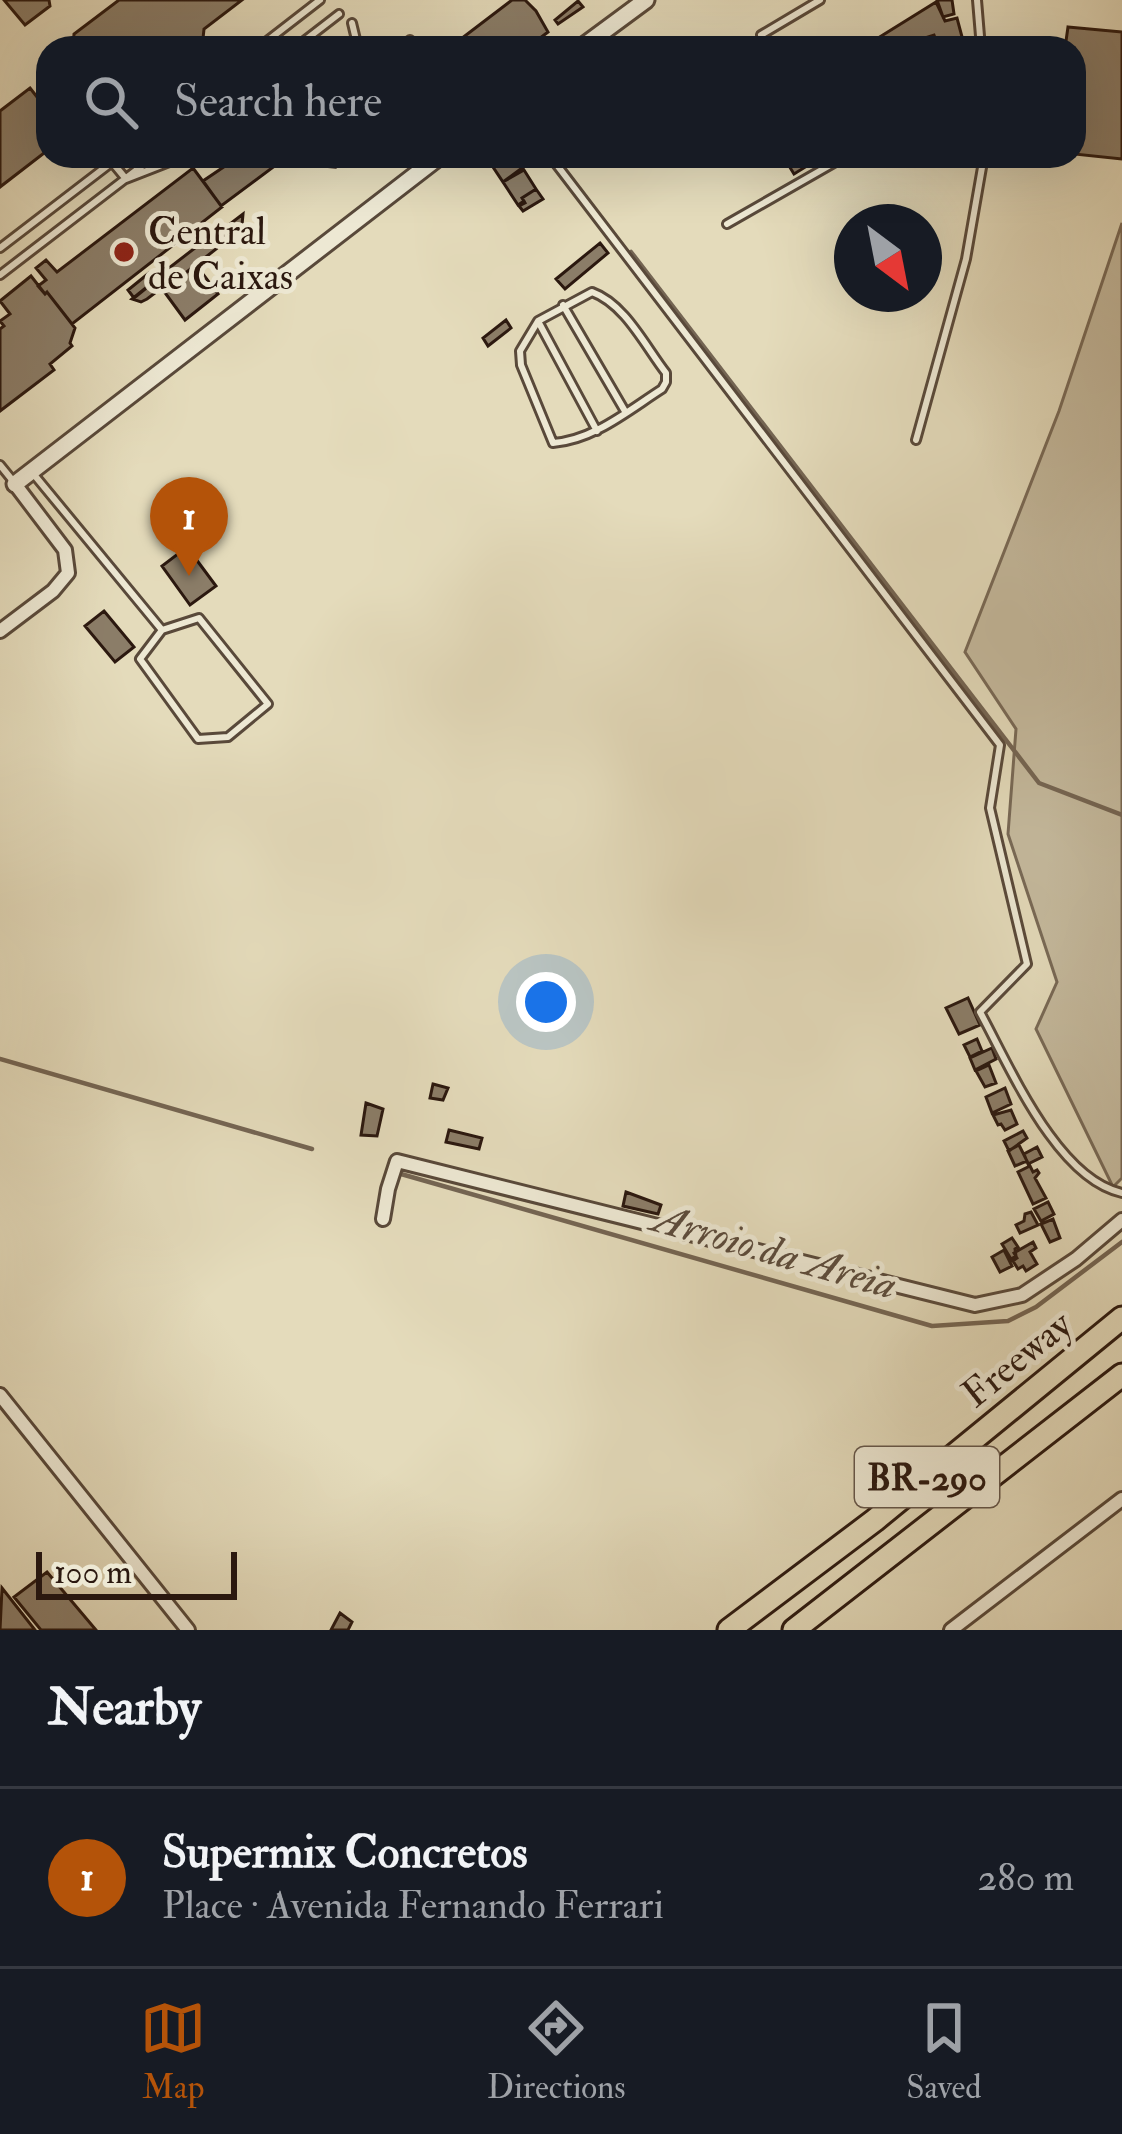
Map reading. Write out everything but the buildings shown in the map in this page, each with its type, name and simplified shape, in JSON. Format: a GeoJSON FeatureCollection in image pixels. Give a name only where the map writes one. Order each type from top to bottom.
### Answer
{"type":"FeatureCollection","features":[{"type":"Feature","properties":{"kind":"highway","name":"Freeway"},"geometry":{"type":"LineString","coordinates":[[729,1630],[875,1520],[1122,1318]]}},
{"type":"Feature","properties":{"kind":"highway","name":"Freeway"},"geometry":{"type":"LineString","coordinates":[[794,1630],[1122,1375]]}},
{"type":"Feature","properties":{"kind":"street"},"geometry":{"type":"LineString","coordinates":[[597,36],[646,0]]}},
{"type":"Feature","properties":{"kind":"street"},"geometry":{"type":"LineString","coordinates":[[0,632],[53,591],[68,573],[65,550],[15,484],[424,168]]}},
{"type":"Feature","properties":{"kind":"street"},"geometry":{"type":"LineString","coordinates":[[383,1219],[397,1161],[975,1305],[1022,1295],[1076,1259],[1122,1220]]}},
{"type":"Feature","properties":{"kind":"street"},"geometry":{"type":"LineString","coordinates":[[0,1395],[188,1630]]}},
{"type":"Feature","properties":{"kind":"street"},"geometry":{"type":"LineString","coordinates":[[951,1630],[1122,1499]]}},
{"type":"Feature","properties":{"kind":"lane"},"geometry":{"type":"LineString","coordinates":[[274,36],[320,0]]}},
{"type":"Feature","properties":{"kind":"lane"},"geometry":{"type":"LineString","coordinates":[[761,34],[820,0]]}},
{"type":"Feature","properties":{"kind":"lane"},"geometry":{"type":"LineString","coordinates":[[976,0],[980,36]]}},
{"type":"Feature","properties":{"kind":"lane"},"geometry":{"type":"LineString","coordinates":[[311,36],[339,14]]}},
{"type":"Feature","properties":{"kind":"lane"},"geometry":{"type":"LineString","coordinates":[[352,23],[355,36]]}},
{"type":"Feature","properties":{"kind":"lane"},"geometry":{"type":"LineString","coordinates":[[0,248],[100,168]]}},
{"type":"Feature","properties":{"kind":"lane"},"geometry":{"type":"LineString","coordinates":[[120,168],[126,178]]}},
{"type":"Feature","properties":{"kind":"lane"},"geometry":{"type":"LineString","coordinates":[[0,275],[139,168]]}},
{"type":"Feature","properties":{"kind":"lane"},"geometry":{"type":"LineString","coordinates":[[126,178],[152,168]]}},
{"type":"Feature","properties":{"kind":"lane"},"geometry":{"type":"LineString","coordinates":[[559,168],[1000,745],[990,808],[1027,964],[980,1012],[1064,1156],[1107,1190],[1122,1193]]}},
{"type":"Feature","properties":{"kind":"lane"},"geometry":{"type":"LineString","coordinates":[[727,224],[825,168]]}},
{"type":"Feature","properties":{"kind":"lane"},"geometry":{"type":"LineString","coordinates":[[916,440],[966,259],[982,168]]}},
{"type":"Feature","properties":{"kind":"lane"},"geometry":{"type":"LineString","coordinates":[[592,292],[603,296],[617,308],[666,382],[596,431],[553,443],[520,365],[520,351],[538,321],[563,305],[592,292]]}},
{"type":"Feature","properties":{"kind":"lane"},"geometry":{"type":"LineString","coordinates":[[563,305],[626,413]]}},
{"type":"Feature","properties":{"kind":"lane"},"geometry":{"type":"LineString","coordinates":[[538,321],[596,431]]}},
{"type":"Feature","properties":{"kind":"lane"},"geometry":{"type":"LineString","coordinates":[[0,465],[15,484]]}},
{"type":"Feature","properties":{"kind":"lane"},"geometry":{"type":"LineString","coordinates":[[32,471],[162,631]]}},
{"type":"Feature","properties":{"kind":"lane"},"geometry":{"type":"LineString","coordinates":[[199,618],[268,704],[228,737],[198,739],[140,659],[162,631],[199,618]]}},
{"type":"Feature","properties":{"kind":"shaded area"},"geometry":{"type":"Polygon","coordinates":[[[1122,223],[1122,1178],[1113,1187],[1036,1029],[1057,982],[1008,834],[1016,729],[965,652],[1059,411],[1122,223]]]}},
{"type":"Feature","properties":{"kind":"waterway"},"geometry":{"type":"LineString","coordinates":[[631,252],[1039,783],[1122,815]]}},
{"type":"Feature","properties":{"kind":"waterway","name":"Arroio da Areia"},"geometry":{"type":"LineString","coordinates":[[0,1059],[312,1149]]}},
{"type":"Feature","properties":{"kind":"waterway","name":"Arroio da Areia"},"geometry":{"type":"LineString","coordinates":[[394,1172],[932,1326],[1008,1321],[1036,1307],[1122,1242]]}},
{"type":"Feature","properties":{"kind":"place","name":"Central de Caixas"},"geometry":{"type":"Point","coordinates":[124,252]}},
{"type":"Feature","properties":{"kind":"place","name":"Supermix Concretos"},"geometry":{"type":"Point","coordinates":[189,576]}}]}
